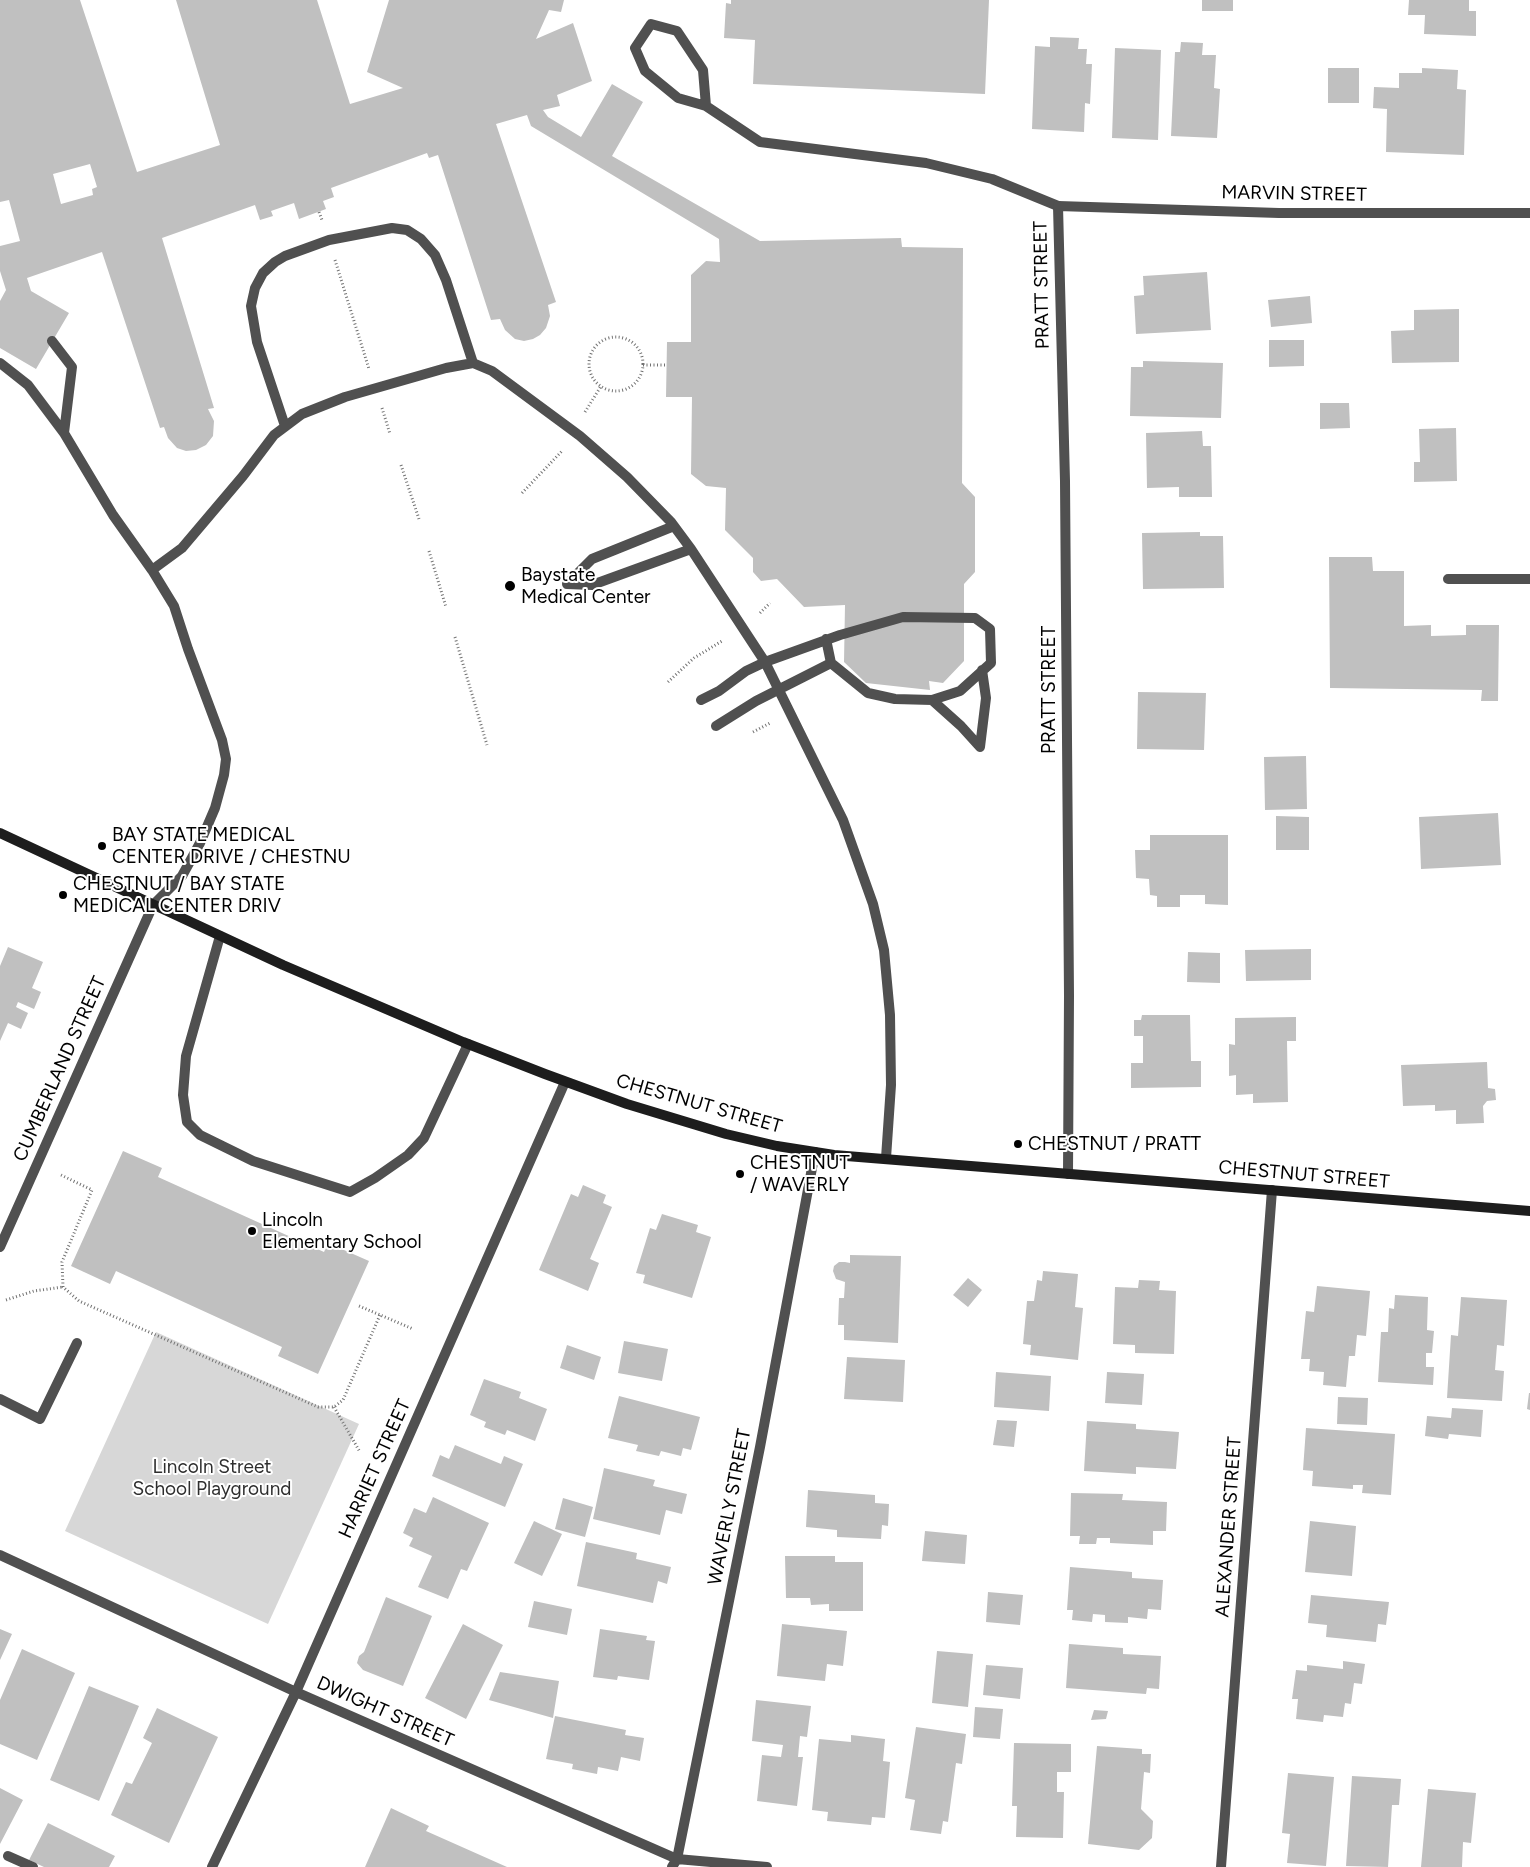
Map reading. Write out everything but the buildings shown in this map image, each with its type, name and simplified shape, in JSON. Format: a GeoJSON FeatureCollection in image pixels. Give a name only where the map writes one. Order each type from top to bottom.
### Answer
{"type":"FeatureCollection","features":[{"type":"Feature","properties":{"kind":"main road","name":"CHESTNUT STREET"},"geometry":{"type":"LineString","coordinates":[[0,833],[220,936],[468,1044],[566,1082],[644,1109],[726,1134],[777,1146],[834,1155],[1530,1211]]}},
{"type":"Feature","properties":{"kind":"street"},"geometry":{"type":"LineString","coordinates":[[706,106],[703,70],[677,30],[651,24],[635,48],[645,71],[678,98],[706,106],[760,142],[926,163],[992,179],[1058,206]]}},
{"type":"Feature","properties":{"kind":"street","name":"MARVIN STREET"},"geometry":{"type":"LineString","coordinates":[[1058,206],[1279,213],[1530,213]]}},
{"type":"Feature","properties":{"kind":"street","name":"PRATT STREET"},"geometry":{"type":"LineString","coordinates":[[1058,206],[1065,481],[1069,996],[1068,1174]]}},
{"type":"Feature","properties":{"kind":"street"},"geometry":{"type":"LineString","coordinates":[[285,426],[257,342],[251,306],[253,296],[263,273],[276,262],[285,256],[329,240],[392,228],[407,230],[421,239],[435,255],[446,280],[473,363]]}},
{"type":"Feature","properties":{"kind":"street"},"geometry":{"type":"LineString","coordinates":[[52,341],[72,367],[64,433]]}},
{"type":"Feature","properties":{"kind":"street"},"geometry":{"type":"LineString","coordinates":[[0,363],[28,384],[64,433],[113,515],[152,570],[174,606],[222,740],[226,759],[220,792],[200,843],[182,876],[152,905]]}},
{"type":"Feature","properties":{"kind":"street"},"geometry":{"type":"LineString","coordinates":[[152,570],[182,548],[243,476],[266,443],[302,414],[345,397],[446,368],[473,363],[492,372],[580,436],[627,477],[674,526],[692,549],[765,662],[843,820],[873,904],[884,950],[890,1015],[891,1085],[886,1158]]}},
{"type":"Feature","properties":{"kind":"street"},"geometry":{"type":"LineString","coordinates":[[674,526],[592,559],[567,584],[592,585],[692,549]]}},
{"type":"Feature","properties":{"kind":"street"},"geometry":{"type":"LineString","coordinates":[[1448,579],[1530,579]]}},
{"type":"Feature","properties":{"kind":"street"},"geometry":{"type":"LineString","coordinates":[[701,700],[719,691],[746,671],[765,662],[826,640],[903,617],[975,618],[990,629],[991,663],[960,691],[932,700],[895,699],[868,693],[831,663],[826,640]]}},
{"type":"Feature","properties":{"kind":"street"},"geometry":{"type":"LineString","coordinates":[[716,726],[756,701],[831,663]]}},
{"type":"Feature","properties":{"kind":"street"},"geometry":{"type":"LineString","coordinates":[[932,700],[961,726],[980,747],[986,698],[982,670]]}},
{"type":"Feature","properties":{"kind":"street","name":"CUMBERLAND STREET"},"geometry":{"type":"LineString","coordinates":[[0,1247],[152,905]]}},
{"type":"Feature","properties":{"kind":"street"},"geometry":{"type":"LineString","coordinates":[[220,936],[186,1056],[183,1095],[186,1122],[200,1135],[253,1161],[350,1192],[375,1178],[408,1155],[424,1138],[468,1044]]}},
{"type":"Feature","properties":{"kind":"street","name":"HARRIET STREET"},"geometry":{"type":"LineString","coordinates":[[212,1867],[296,1692],[566,1082]]}},
{"type":"Feature","properties":{"kind":"street","name":"WAVERLY STREET"},"geometry":{"type":"LineString","coordinates":[[675,1863],[758,1457],[815,1152]]}},
{"type":"Feature","properties":{"kind":"street","name":"ALEXANDER STREET"},"geometry":{"type":"LineString","coordinates":[[1221,1867],[1272,1190]]}},
{"type":"Feature","properties":{"kind":"street"},"geometry":{"type":"LineString","coordinates":[[0,1400],[40,1419],[77,1343]]}},
{"type":"Feature","properties":{"kind":"street","name":"DWIGHT STREET"},"geometry":{"type":"LineString","coordinates":[[0,1555],[296,1692],[675,1863],[767,1867]]}},
{"type":"Feature","properties":{"kind":"street"},"geometry":{"type":"LineString","coordinates":[[8,1856],[33,1867]]}},
{"type":"Feature","properties":{"kind":"path"},"geometry":{"type":"LineString","coordinates":[[334,254],[370,372]]}},
{"type":"Feature","properties":{"kind":"path"},"geometry":{"type":"LineString","coordinates":[[614,337],[623,338],[638,348],[643,364],[642,374],[638,381],[630,387],[614,391],[601,386],[593,376],[590,368],[590,359],[599,344],[614,337]]}},
{"type":"Feature","properties":{"kind":"path"},"geometry":{"type":"LineString","coordinates":[[643,364],[666,365]]}},
{"type":"Feature","properties":{"kind":"path"},"geometry":{"type":"LineString","coordinates":[[584,413],[601,386]]}},
{"type":"Feature","properties":{"kind":"path"},"geometry":{"type":"LineString","coordinates":[[381,406],[390,434]]}},
{"type":"Feature","properties":{"kind":"path"},"geometry":{"type":"LineString","coordinates":[[522,492],[566,447]]}},
{"type":"Feature","properties":{"kind":"path"},"geometry":{"type":"LineString","coordinates":[[401,466],[419,520]]}},
{"type":"Feature","properties":{"kind":"path"},"geometry":{"type":"LineString","coordinates":[[429,552],[446,607]]}},
{"type":"Feature","properties":{"kind":"path"},"geometry":{"type":"LineString","coordinates":[[755,618],[770,602]]}},
{"type":"Feature","properties":{"kind":"path"},"geometry":{"type":"LineString","coordinates":[[455,637],[486,745]]}},
{"type":"Feature","properties":{"kind":"path"},"geometry":{"type":"LineString","coordinates":[[668,682],[694,658],[722,642]]}},
{"type":"Feature","properties":{"kind":"path"},"geometry":{"type":"LineString","coordinates":[[61,1176],[92,1190],[62,1262],[63,1287],[79,1301],[318,1407],[334,1407],[343,1400],[380,1315]]}},
{"type":"Feature","properties":{"kind":"path"},"geometry":{"type":"LineString","coordinates":[[6,1300],[34,1291],[63,1287]]}},
{"type":"Feature","properties":{"kind":"path"},"geometry":{"type":"LineString","coordinates":[[358,1306],[413,1329]]}},
{"type":"Feature","properties":{"kind":"path"},"geometry":{"type":"LineString","coordinates":[[334,1407],[360,1452]]}},
{"type":"Feature","properties":{"kind":"green space","name":"Lincoln Street School Playground"},"geometry":{"type":"Polygon","coordinates":[[[156,1332],[359,1424],[268,1624],[65,1531],[156,1332]]]}},
{"type":"Feature","properties":{"kind":"place","name":"Baystate Medical Center"},"geometry":{"type":"Point","coordinates":[510,586]}},
{"type":"Feature","properties":{"kind":"place","name":"BAY STATE MEDICAL CENTER DRIVE / CHESTNU"},"geometry":{"type":"Point","coordinates":[102,846]}},
{"type":"Feature","properties":{"kind":"place","name":"CHESTNUT / BAY STATE MEDICAL CENTER DRIV"},"geometry":{"type":"Point","coordinates":[63,895]}},
{"type":"Feature","properties":{"kind":"place","name":"CHESTNUT / PRATT"},"geometry":{"type":"Point","coordinates":[1018,1144]}},
{"type":"Feature","properties":{"kind":"place","name":"CHESTNUT / WAVERLY"},"geometry":{"type":"Point","coordinates":[740,1174]}},
{"type":"Feature","properties":{"kind":"place","name":"Lincoln Elementary School"},"geometry":{"type":"Point","coordinates":[252,1231]}}]}
